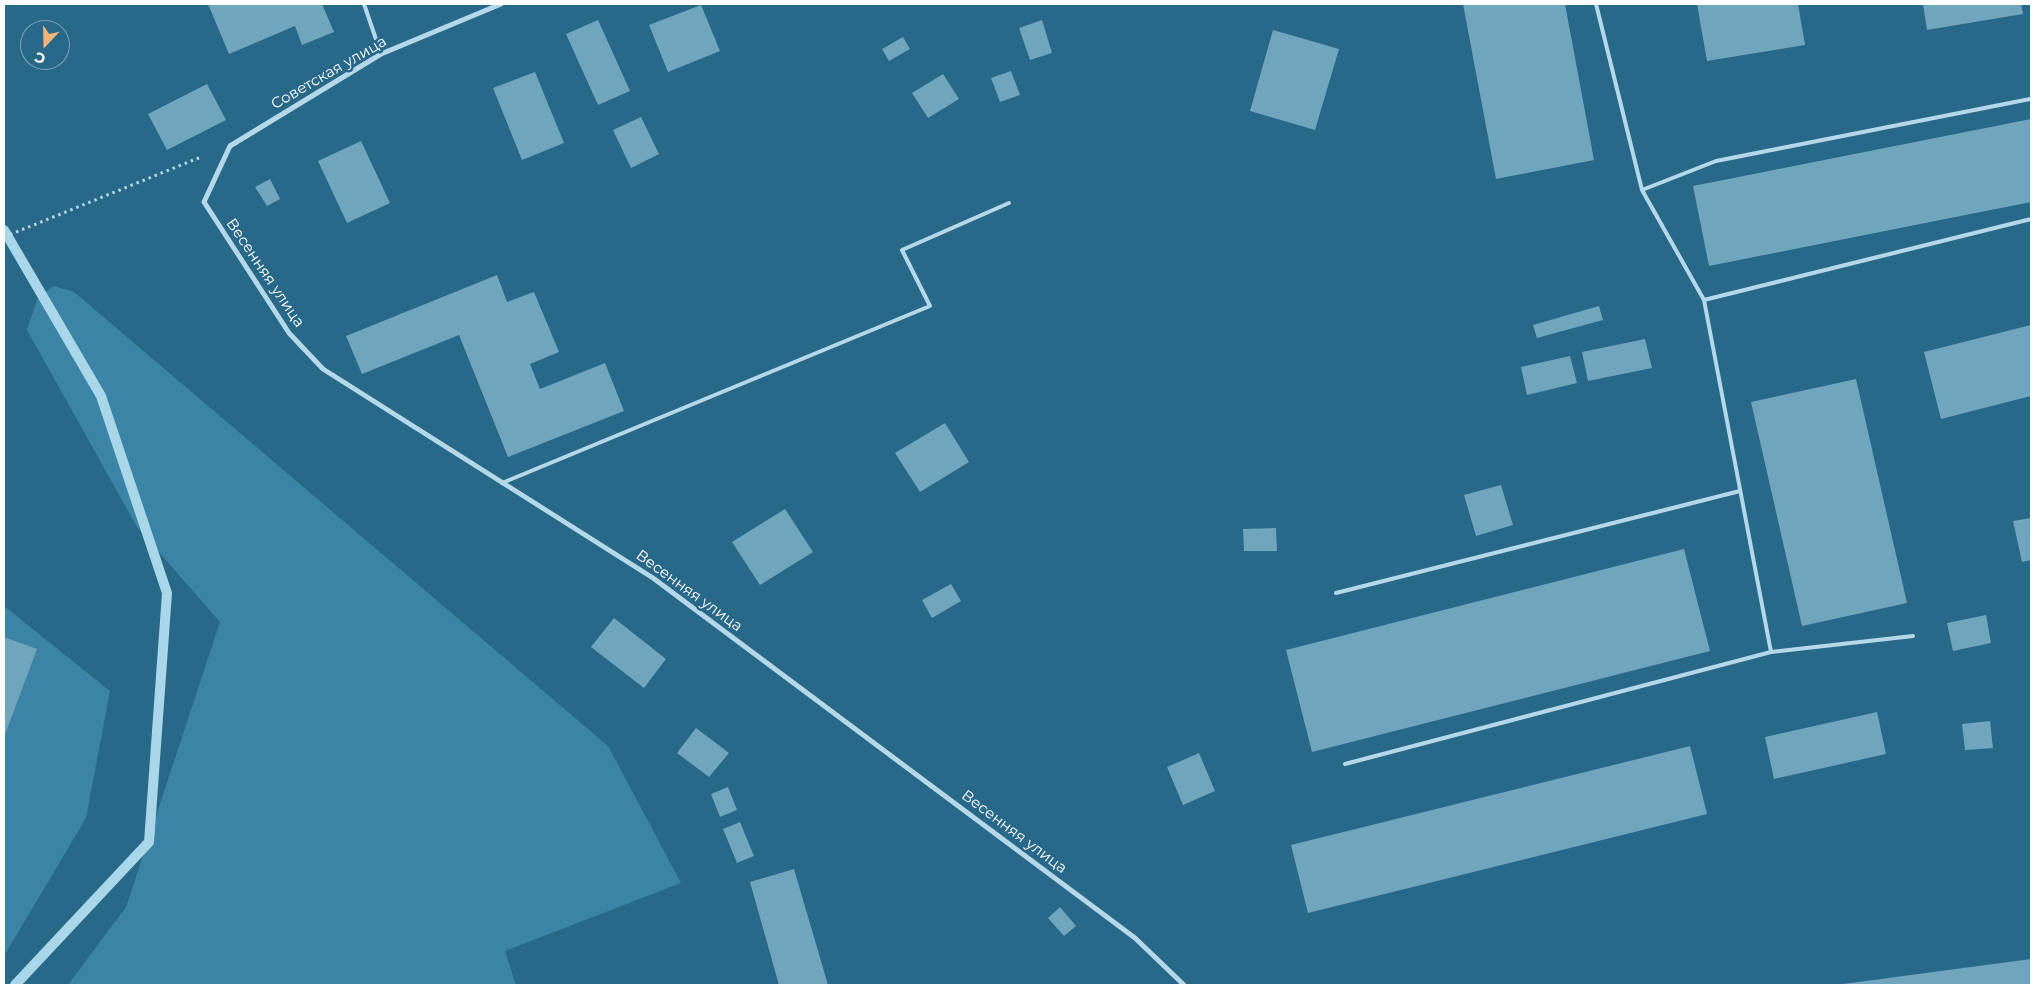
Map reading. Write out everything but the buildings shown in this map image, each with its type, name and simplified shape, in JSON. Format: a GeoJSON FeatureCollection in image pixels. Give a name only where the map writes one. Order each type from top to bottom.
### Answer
{"type":"FeatureCollection","features":[{"type":"Feature","properties":{"kind":"street","name":"Советская улица"},"geometry":{"type":"LineString","coordinates":[[230,146],[381,54],[501,4]]}},
{"type":"Feature","properties":{"kind":"street","name":"Весенняя улица"},"geometry":{"type":"LineString","coordinates":[[230,146],[204,202],[288,333],[323,369],[653,578],[1135,938],[1184,985]]}},
{"type":"Feature","properties":{"kind":"lane"},"geometry":{"type":"LineString","coordinates":[[364,4],[381,54]]}},
{"type":"Feature","properties":{"kind":"lane"},"geometry":{"type":"LineString","coordinates":[[1596,4],[1642,190],[1704,300],[1771,652]]}},
{"type":"Feature","properties":{"kind":"lane"},"geometry":{"type":"LineString","coordinates":[[1642,190],[1716,161],[2030,99]]}},
{"type":"Feature","properties":{"kind":"lane"},"geometry":{"type":"LineString","coordinates":[[502,483],[930,306],[902,250],[1009,203]]}},
{"type":"Feature","properties":{"kind":"lane"},"geometry":{"type":"LineString","coordinates":[[1704,300],[2031,219]]}},
{"type":"Feature","properties":{"kind":"lane"},"geometry":{"type":"LineString","coordinates":[[1336,593],[1740,491]]}},
{"type":"Feature","properties":{"kind":"lane"},"geometry":{"type":"LineString","coordinates":[[1345,764],[1771,652],[1913,636]]}},
{"type":"Feature","properties":{"kind":"path"},"geometry":{"type":"LineString","coordinates":[[4,237],[13,231],[230,146]]}},
{"type":"Feature","properties":{"kind":"shaded area"},"geometry":{"type":"Polygon","coordinates":[[[54,286],[74,292],[608,746],[681,883],[505,951],[516,985],[68,985],[126,907],[220,622],[137,527],[27,330],[38,297],[54,286]]]}},
{"type":"Feature","properties":{"kind":"shaded area"},"geometry":{"type":"Polygon","coordinates":[[[4,606],[110,691],[86,818],[4,956],[4,606]]]}},
{"type":"Feature","properties":{"kind":"waterway"},"geometry":{"type":"LineString","coordinates":[[4,230],[101,396],[167,593],[149,842],[15,985]]}}]}
